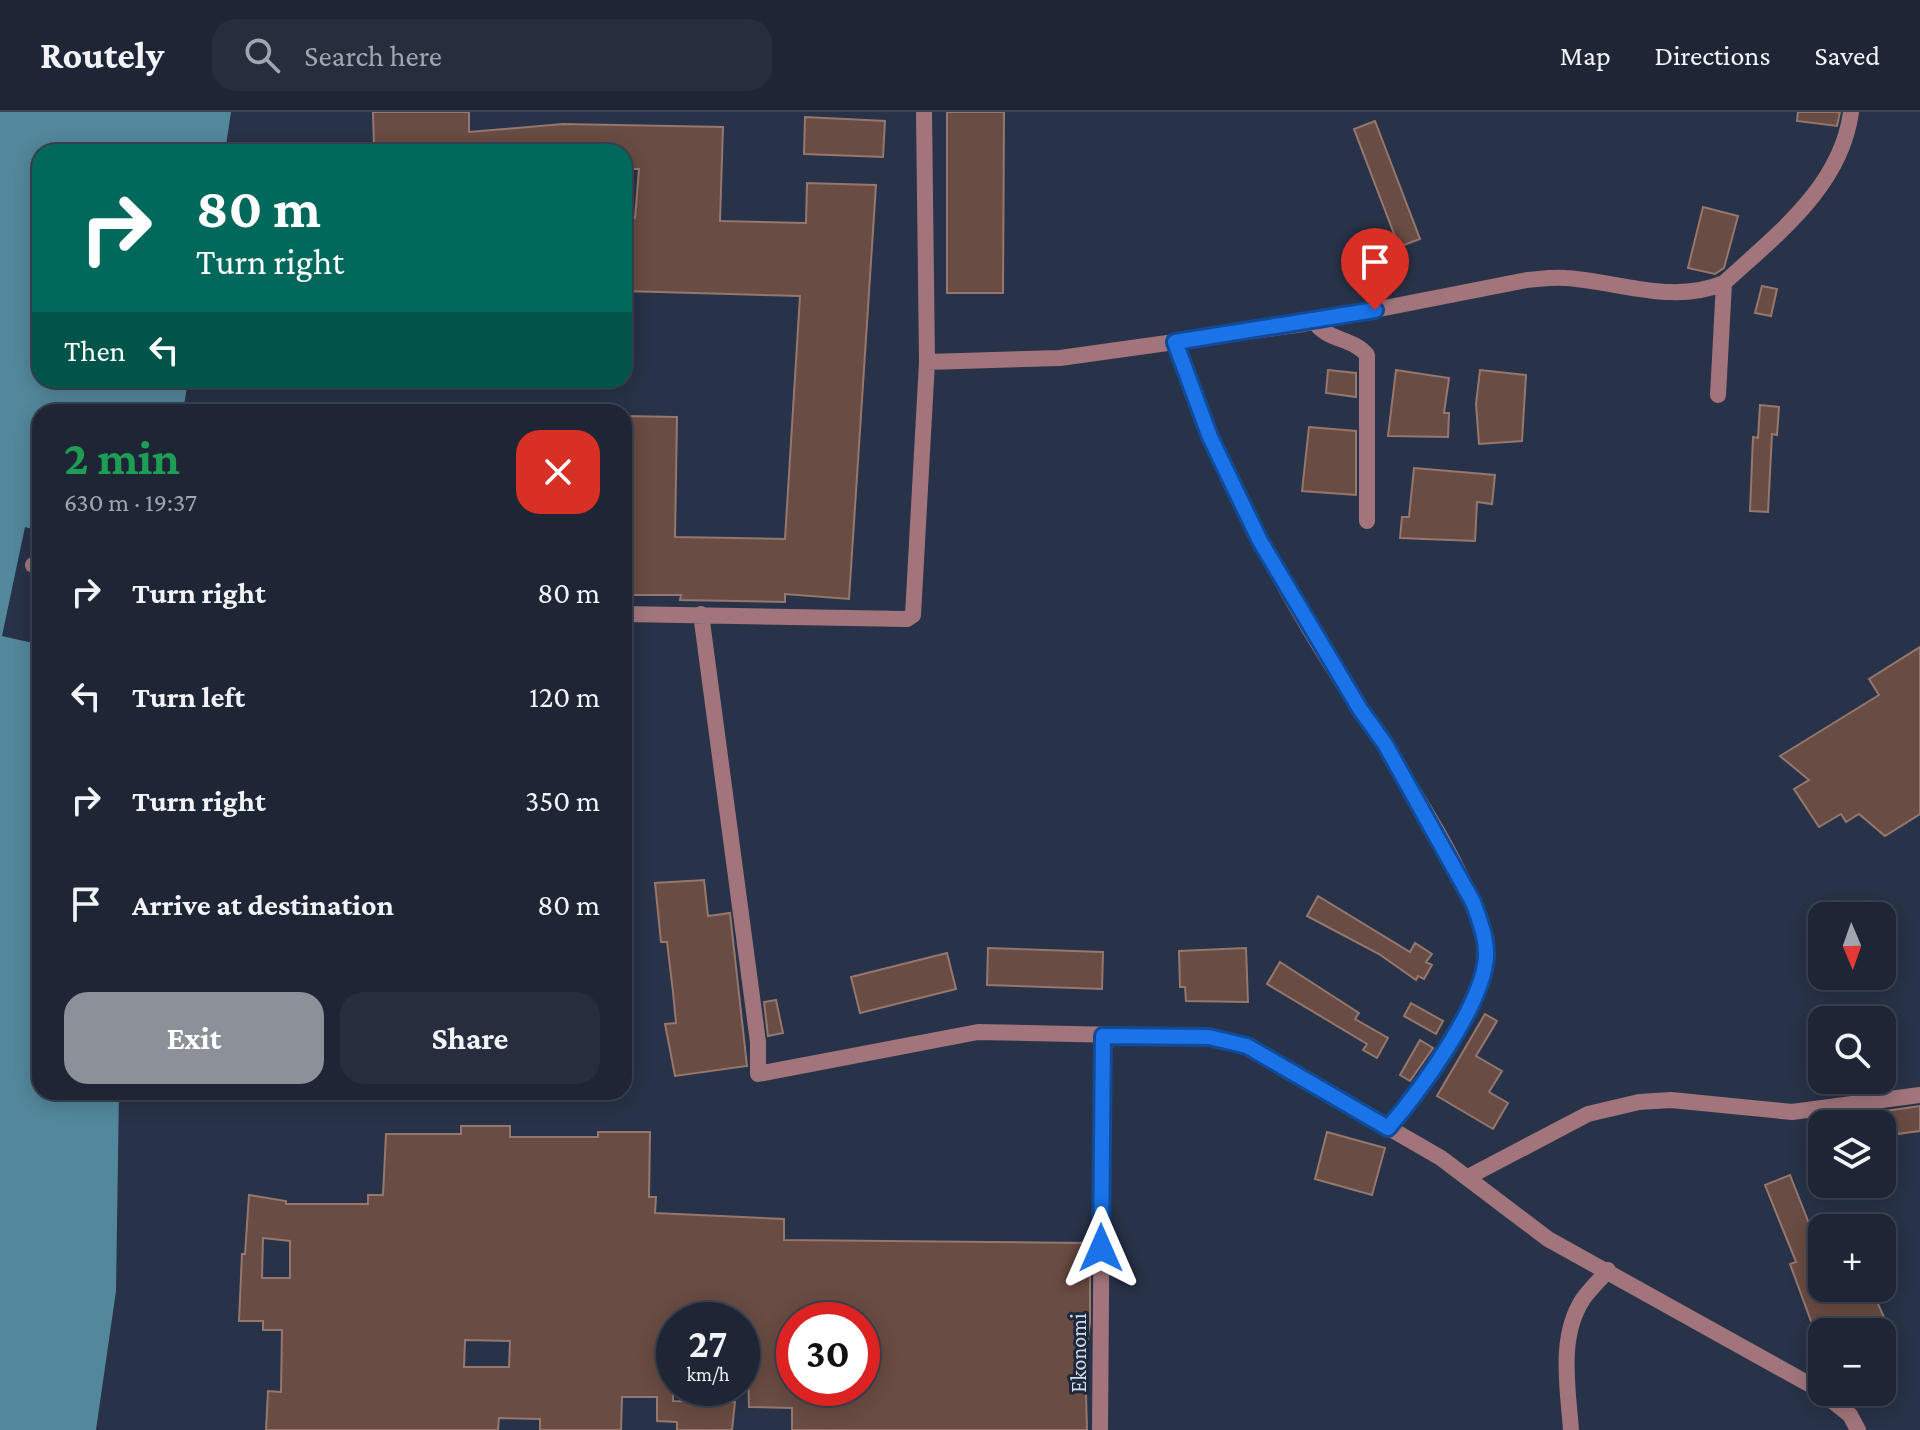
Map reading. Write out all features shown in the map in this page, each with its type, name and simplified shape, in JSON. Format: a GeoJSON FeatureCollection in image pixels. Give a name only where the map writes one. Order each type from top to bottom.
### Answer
{"type":"FeatureCollection","features":[{"type":"Feature","properties":{"kind":"street"},"geometry":{"type":"LineString","coordinates":[[632,614],[907,619],[913,615],[927,362],[924,112]]}},
{"type":"Feature","properties":{"kind":"street"},"geometry":{"type":"LineString","coordinates":[[927,362],[1060,358],[1314,321],[1527,280],[1563,278],[1676,295],[1724,283],[1817,192],[1838,160],[1851,112]]}},
{"type":"Feature","properties":{"kind":"street"},"geometry":{"type":"LineString","coordinates":[[1718,395],[1724,283]]}},
{"type":"Feature","properties":{"kind":"street"},"geometry":{"type":"LineString","coordinates":[[1314,321],[1325,334],[1359,346],[1367,355],[1367,521]]}},
{"type":"Feature","properties":{"kind":"street"},"geometry":{"type":"LineString","coordinates":[[1175,342],[1210,437],[1260,541],[1398,767],[1473,902],[1482,930],[1486,957],[1467,1013],[1421,1086],[1388,1128]]}},
{"type":"Feature","properties":{"kind":"street"},"geometry":{"type":"LineString","coordinates":[[701,614],[758,1042],[758,1074],[978,1032],[1209,1037],[1247,1046],[1468,1177],[1515,1217],[1548,1239],[1816,1388],[1850,1415],[1858,1430]]}},
{"type":"Feature","properties":{"kind":"street","name":"Ekonomi"},"geometry":{"type":"LineString","coordinates":[[1100,1430],[1103,1036]]}},
{"type":"Feature","properties":{"kind":"street"},"geometry":{"type":"LineString","coordinates":[[1468,1177],[1518,1148],[1588,1114],[1639,1102],[1671,1100],[1792,1112],[1920,1095]]}},
{"type":"Feature","properties":{"kind":"street"},"geometry":{"type":"LineString","coordinates":[[1571,1430],[1565,1361],[1572,1329],[1582,1300],[1608,1270]]}},
{"type":"Feature","properties":{"kind":"water"},"geometry":{"type":"Polygon","coordinates":[[[0,112],[231,112],[226,144],[32,144],[32,388],[187,388],[184,404],[32,404],[32,1100],[119,1100],[116,1291],[96,1430],[0,1430],[0,112]]]}},
{"type":"Feature","properties":{"kind":"pier"},"geometry":{"type":"Polygon","coordinates":[[[25,527],[32,529],[32,643],[2,636],[25,527]]]}},
{"type":"Feature","properties":{"kind":"building"},"geometry":{"type":"Polygon","coordinates":[[[373,112],[469,112],[469,132],[563,124],[723,127],[720,221],[806,223],[807,183],[876,185],[849,599],[785,594],[785,602],[680,600],[681,595],[632,595],[632,416],[677,417],[675,537],[785,539],[800,296],[632,291],[632,218],[635,218],[639,169],[632,169],[632,144],[374,144],[373,112]]]}},
{"type":"Feature","properties":{"kind":"building"},"geometry":{"type":"Polygon","coordinates":[[[947,112],[1004,112],[1003,293],[947,293],[947,112]]]}},
{"type":"Feature","properties":{"kind":"building"},"geometry":{"type":"Polygon","coordinates":[[[1798,112],[1840,112],[1837,126],[1797,121],[1798,112]]]}},
{"type":"Feature","properties":{"kind":"building"},"geometry":{"type":"Polygon","coordinates":[[[805,117],[885,121],[883,157],[804,154],[805,117]]]}},
{"type":"Feature","properties":{"kind":"building"},"geometry":{"type":"Polygon","coordinates":[[[1375,121],[1420,239],[1399,247],[1354,129],[1375,121]]]}},
{"type":"Feature","properties":{"kind":"building"},"geometry":{"type":"Polygon","coordinates":[[[1703,207],[1738,216],[1724,268],[1715,274],[1688,268],[1703,207]]]}},
{"type":"Feature","properties":{"kind":"building"},"geometry":{"type":"Polygon","coordinates":[[[1762,286],[1777,289],[1771,316],[1755,313],[1762,286]]]}},
{"type":"Feature","properties":{"kind":"building"},"geometry":{"type":"Polygon","coordinates":[[[1328,370],[1356,373],[1356,397],[1326,393],[1328,370]]]}},
{"type":"Feature","properties":{"kind":"building"},"geometry":{"type":"Polygon","coordinates":[[[1396,370],[1449,378],[1444,413],[1449,413],[1448,437],[1388,436],[1396,370]]]}},
{"type":"Feature","properties":{"kind":"building"},"geometry":{"type":"Polygon","coordinates":[[[1480,370],[1526,375],[1522,441],[1479,444],[1476,404],[1480,370]]]}},
{"type":"Feature","properties":{"kind":"building"},"geometry":{"type":"Polygon","coordinates":[[[1760,405],[1779,407],[1777,435],[1772,434],[1768,512],[1750,511],[1753,437],[1758,438],[1760,405]]]}},
{"type":"Feature","properties":{"kind":"building"},"geometry":{"type":"Polygon","coordinates":[[[1309,427],[1356,431],[1356,495],[1302,491],[1309,427]]]}},
{"type":"Feature","properties":{"kind":"building"},"geometry":{"type":"Polygon","coordinates":[[[1414,468],[1495,475],[1492,504],[1477,502],[1475,541],[1400,538],[1402,517],[1409,517],[1414,468]]]}},
{"type":"Feature","properties":{"kind":"building"},"geometry":{"type":"Polygon","coordinates":[[[1920,647],[1920,814],[1885,836],[1859,814],[1846,822],[1841,814],[1819,827],[1794,789],[1809,780],[1780,756],[1879,695],[1869,679],[1920,647]]]}},
{"type":"Feature","properties":{"kind":"building"},"geometry":{"type":"Polygon","coordinates":[[[704,880],[708,916],[730,913],[747,1066],[675,1076],[665,1024],[676,1023],[673,992],[667,942],[661,942],[655,883],[704,880]]]}},
{"type":"Feature","properties":{"kind":"building"},"geometry":{"type":"Polygon","coordinates":[[[1318,896],[1410,952],[1415,943],[1432,954],[1426,962],[1432,965],[1424,979],[1418,976],[1416,980],[1379,954],[1307,916],[1318,896]]]}},
{"type":"Feature","properties":{"kind":"building"},"geometry":{"type":"Polygon","coordinates":[[[988,948],[1103,952],[1102,989],[987,985],[988,948]]]}},
{"type":"Feature","properties":{"kind":"building"},"geometry":{"type":"Polygon","coordinates":[[[1246,948],[1248,1002],[1186,1001],[1185,987],[1180,987],[1179,951],[1246,948]]]}},
{"type":"Feature","properties":{"kind":"building"},"geometry":{"type":"Polygon","coordinates":[[[947,953],[956,989],[860,1013],[851,977],[947,953]]]}},
{"type":"Feature","properties":{"kind":"building"},"geometry":{"type":"Polygon","coordinates":[[[1280,962],[1359,1013],[1355,1019],[1388,1038],[1377,1058],[1363,1050],[1367,1044],[1267,984],[1280,962]]]}},
{"type":"Feature","properties":{"kind":"building"},"geometry":{"type":"Polygon","coordinates":[[[776,1000],[783,1033],[768,1036],[764,1002],[776,1000]]]}},
{"type":"Feature","properties":{"kind":"building"},"geometry":{"type":"Polygon","coordinates":[[[1411,1003],[1443,1021],[1436,1034],[1404,1016],[1411,1003]]]}},
{"type":"Feature","properties":{"kind":"building"},"geometry":{"type":"Polygon","coordinates":[[[1485,1014],[1497,1021],[1476,1056],[1502,1071],[1489,1092],[1508,1103],[1493,1129],[1437,1096],[1485,1014]]]}},
{"type":"Feature","properties":{"kind":"building"},"geometry":{"type":"Polygon","coordinates":[[[1420,1040],[1433,1048],[1410,1081],[1400,1075],[1420,1040]]]}},
{"type":"Feature","properties":{"kind":"building"},"geometry":{"type":"Polygon","coordinates":[[[1920,1106],[1920,1131],[1896,1134],[1896,1110],[1892,1110],[1920,1106]]]}},
{"type":"Feature","properties":{"kind":"building"},"geometry":{"type":"Polygon","coordinates":[[[461,1126],[510,1126],[510,1137],[598,1137],[598,1132],[650,1132],[649,1197],[656,1197],[655,1213],[784,1219],[784,1240],[1090,1243],[1090,1323],[1085,1357],[1087,1430],[792,1430],[792,1408],[749,1407],[760,1406],[760,1302],[656,1302],[656,1397],[622,1397],[621,1430],[540,1430],[540,1419],[499,1418],[498,1430],[266,1430],[268,1391],[281,1392],[282,1330],[263,1330],[263,1321],[239,1321],[249,1195],[286,1201],[286,1204],[368,1204],[368,1195],[383,1195],[386,1134],[461,1134],[461,1126]],[[263,1238],[262,1278],[290,1278],[290,1241],[263,1238]],[[465,1340],[464,1367],[509,1367],[510,1341],[465,1340]]]}},
{"type":"Feature","properties":{"kind":"building"},"geometry":{"type":"Polygon","coordinates":[[[1327,1132],[1385,1148],[1372,1195],[1315,1179],[1327,1132]]]}},
{"type":"Feature","properties":{"kind":"building"},"geometry":{"type":"Polygon","coordinates":[[[1790,1175],[1808,1221],[1808,1302],[1877,1302],[1884,1318],[1810,1318],[1790,1264],[1796,1262],[1765,1185],[1790,1175]]]}},
{"type":"Feature","properties":{"kind":"building"},"geometry":{"type":"Polygon","coordinates":[[[657,1406],[735,1406],[732,1430],[677,1430],[677,1422],[657,1421],[657,1406]]]}},
{"type":"Feature","properties":{"kind":"route"},"geometry":{"type":"LineString","coordinates":[[1101,1248],[1103,1036],[1209,1037],[1247,1046],[1320,1085],[1388,1128],[1421,1086],[1467,1013],[1480,978],[1486,957],[1473,902],[1385,744],[1360,709],[1260,541],[1210,437],[1175,342],[1303,324],[1375,310]]}}]}
